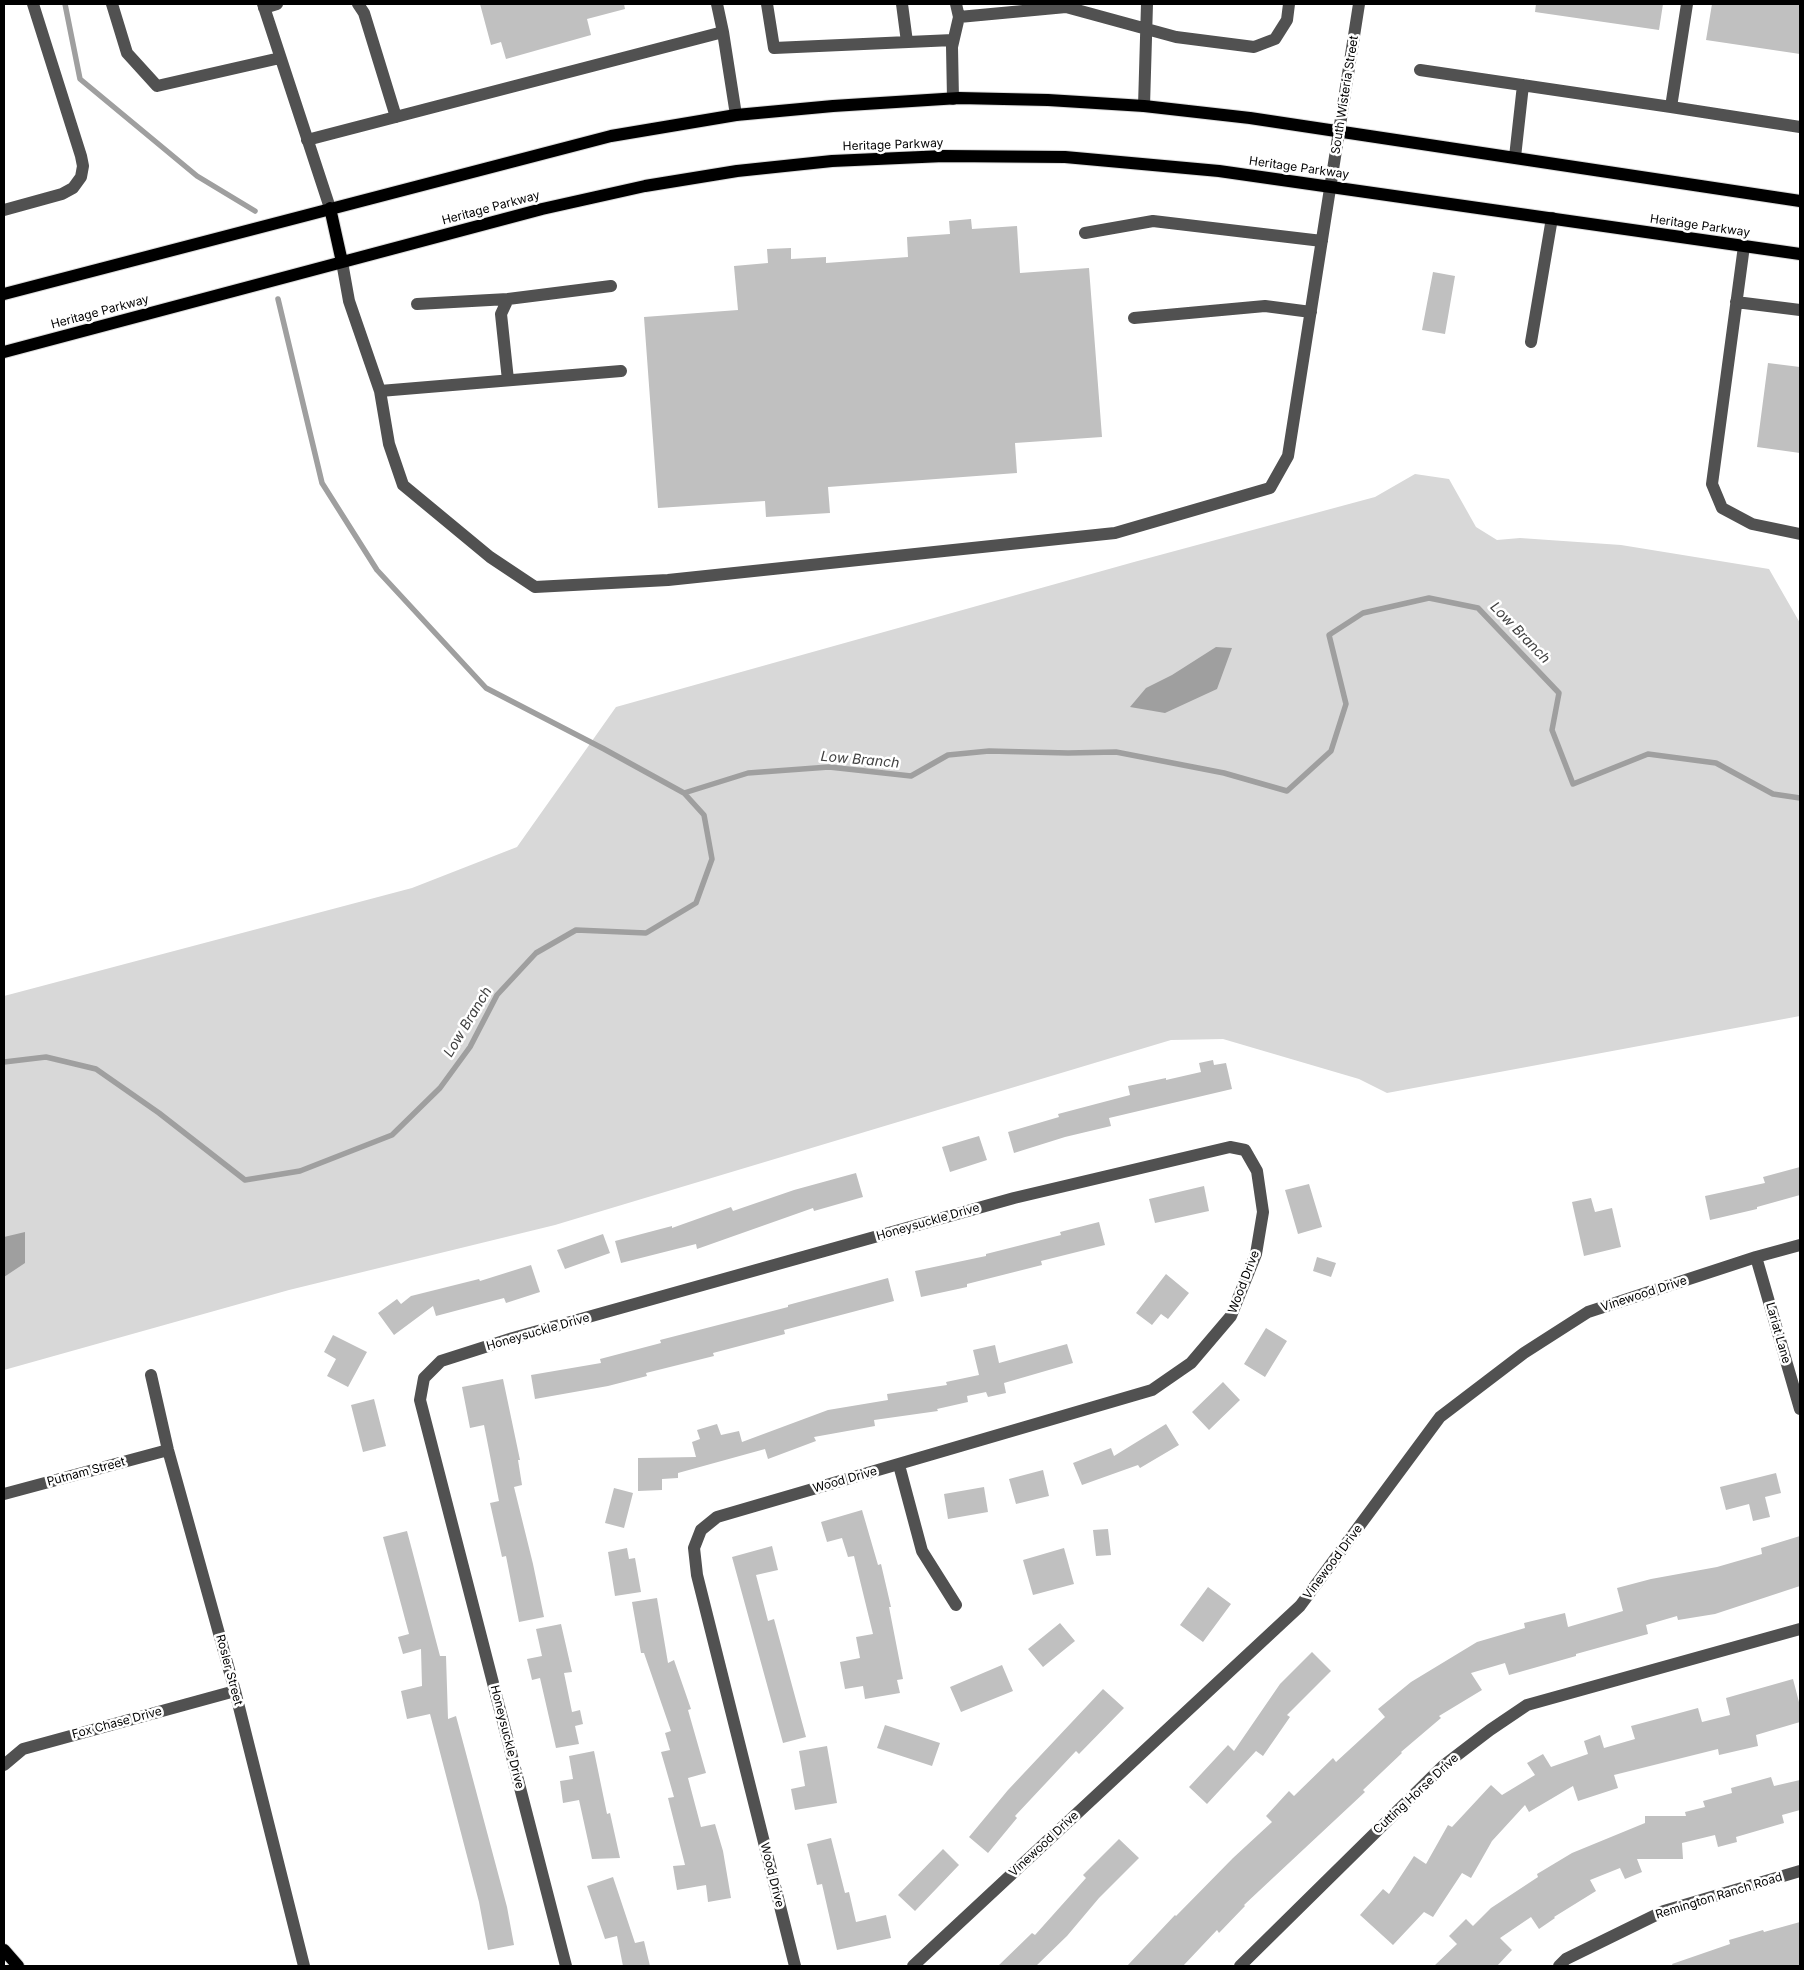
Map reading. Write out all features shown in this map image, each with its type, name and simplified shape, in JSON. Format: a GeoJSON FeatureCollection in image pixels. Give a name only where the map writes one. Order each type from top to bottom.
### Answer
{"type":"FeatureCollection","features":[{"type":"Feature","properties":{"kind":"main road"},"geometry":{"type":"LineString","coordinates":[[4,294],[610,136],[736,115],[833,106],[953,99],[1048,100],[1144,106],[1250,118],[1800,201]]}},
{"type":"Feature","properties":{"kind":"main road","name":"Heritage Parkway"},"geometry":{"type":"LineString","coordinates":[[4,352],[542,209],[645,186],[737,171],[832,161],[944,156],[1065,156],[1219,171],[1800,254]]}},
{"type":"Feature","properties":{"kind":"main road"},"geometry":{"type":"LineString","coordinates":[[330,208],[342,262]]}},
{"type":"Feature","properties":{"kind":"main road"},"geometry":{"type":"LineString","coordinates":[[4,1950],[18,1966]]}},
{"type":"Feature","properties":{"kind":"street"},"geometry":{"type":"LineString","coordinates":[[4,210],[62,194],[73,188],[81,177],[83,166],[82,156],[33,4]]}},
{"type":"Feature","properties":{"kind":"street"},"geometry":{"type":"LineString","coordinates":[[112,4],[127,53],[157,86],[280,58]]}},
{"type":"Feature","properties":{"kind":"street"},"geometry":{"type":"LineString","coordinates":[[277,4],[264,6],[330,208]]}},
{"type":"Feature","properties":{"kind":"street"},"geometry":{"type":"LineString","coordinates":[[358,4],[364,13],[396,117]]}},
{"type":"Feature","properties":{"kind":"street"},"geometry":{"type":"LineString","coordinates":[[717,4],[736,115]]}},
{"type":"Feature","properties":{"kind":"street"},"geometry":{"type":"LineString","coordinates":[[766,4],[774,48],[953,40]]}},
{"type":"Feature","properties":{"kind":"street"},"geometry":{"type":"LineString","coordinates":[[902,4],[907,42]]}},
{"type":"Feature","properties":{"kind":"street"},"geometry":{"type":"LineString","coordinates":[[953,99],[952,47],[959,17],[956,4]]}},
{"type":"Feature","properties":{"kind":"street"},"geometry":{"type":"LineString","coordinates":[[1144,106],[1148,4]]}},
{"type":"Feature","properties":{"kind":"street"},"geometry":{"type":"LineString","coordinates":[[959,17],[1066,7],[1176,37],[1254,48],[1275,39],[1287,20],[1289,4]]}},
{"type":"Feature","properties":{"kind":"street","name":"South Wisteria Street"},"geometry":{"type":"LineString","coordinates":[[342,262],[349,301],[380,390],[389,444],[403,485],[490,557],[535,588],[668,580],[1115,533],[1270,488],[1288,456],[1359,4]]}},
{"type":"Feature","properties":{"kind":"street"},"geometry":{"type":"LineString","coordinates":[[1671,107],[1687,4]]}},
{"type":"Feature","properties":{"kind":"street"},"geometry":{"type":"LineString","coordinates":[[307,140],[723,32]]}},
{"type":"Feature","properties":{"kind":"street"},"geometry":{"type":"LineString","coordinates":[[1420,70],[1800,127]]}},
{"type":"Feature","properties":{"kind":"street"},"geometry":{"type":"LineString","coordinates":[[1515,157],[1523,85]]}},
{"type":"Feature","properties":{"kind":"street"},"geometry":{"type":"LineString","coordinates":[[1531,342],[1552,218]]}},
{"type":"Feature","properties":{"kind":"street"},"geometry":{"type":"LineString","coordinates":[[1085,232],[1153,221],[1322,241]]}},
{"type":"Feature","properties":{"kind":"street"},"geometry":{"type":"LineString","coordinates":[[1744,246],[1712,484],[1722,508],[1752,524],[1800,534]]}},
{"type":"Feature","properties":{"kind":"street"},"geometry":{"type":"LineString","coordinates":[[417,304],[508,299],[611,286]]}},
{"type":"Feature","properties":{"kind":"street"},"geometry":{"type":"LineString","coordinates":[[508,299],[501,314],[508,380]]}},
{"type":"Feature","properties":{"kind":"street"},"geometry":{"type":"LineString","coordinates":[[1736,302],[1800,310]]}},
{"type":"Feature","properties":{"kind":"street"},"geometry":{"type":"LineString","coordinates":[[1134,318],[1265,306],[1311,312]]}},
{"type":"Feature","properties":{"kind":"street"},"geometry":{"type":"LineString","coordinates":[[380,390],[621,371]]}},
{"type":"Feature","properties":{"kind":"street","name":"Honeysuckle Drive"},"geometry":{"type":"LineString","coordinates":[[566,1966],[420,1400],[424,1378],[441,1361],[513,1338],[986,1206],[1230,1147],[1245,1150]]}},
{"type":"Feature","properties":{"kind":"street","name":"Wood Drive"},"geometry":{"type":"LineString","coordinates":[[795,1966],[697,1575],[694,1548],[701,1530],[717,1516],[900,1465],[1152,1390],[1191,1363],[1231,1316],[1256,1254],[1263,1212],[1257,1171],[1245,1150]]}},
{"type":"Feature","properties":{"kind":"street","name":"Vinewood Drive"},"geometry":{"type":"LineString","coordinates":[[913,1966],[1300,1606],[1440,1417],[1524,1352],[1588,1312],[1756,1257],[1800,1246]]}},
{"type":"Feature","properties":{"kind":"street","name":"Lariat Lane"},"geometry":{"type":"LineString","coordinates":[[1756,1257],[1800,1409]]}},
{"type":"Feature","properties":{"kind":"street","name":"Rosler Street"},"geometry":{"type":"LineString","coordinates":[[150,1375],[168,1450],[235,1691],[304,1966]]}},
{"type":"Feature","properties":{"kind":"street","name":"Putnam Street"},"geometry":{"type":"LineString","coordinates":[[4,1494],[168,1450]]}},
{"type":"Feature","properties":{"kind":"street"},"geometry":{"type":"LineString","coordinates":[[900,1465],[922,1551],[956,1605]]}},
{"type":"Feature","properties":{"kind":"street","name":"Cutting Horse Drive"},"geometry":{"type":"LineString","coordinates":[[1240,1966],[1443,1766],[1490,1730],[1527,1705],[1800,1629]]}},
{"type":"Feature","properties":{"kind":"street","name":"Fox Chase Drive"},"geometry":{"type":"LineString","coordinates":[[4,1765],[23,1748],[235,1691]]}},
{"type":"Feature","properties":{"kind":"street","name":"Remington Ranch Road"},"geometry":{"type":"LineString","coordinates":[[1559,1966],[1566,1959],[1664,1911],[1800,1871]]}},
{"type":"Feature","properties":{"kind":"shaded area"},"geometry":{"type":"Polygon","coordinates":[[[1415,474],[1449,479],[1476,527],[1497,540],[1520,538],[1621,545],[1769,569],[1800,623],[1800,1016],[1387,1093],[1359,1079],[1223,1039],[1171,1040],[555,1225],[289,1290],[4,1370],[4,996],[412,888],[517,847],[616,707],[1134,562],[1375,497],[1415,474]]]}},
{"type":"Feature","properties":{"kind":"shaded area"},"geometry":{"type":"Polygon","coordinates":[[[1216,647],[1232,648],[1217,689],[1165,713],[1130,707],[1146,688],[1172,675],[1216,647]]]}},
{"type":"Feature","properties":{"kind":"shaded area"},"geometry":{"type":"Polygon","coordinates":[[[25,1232],[25,1263],[4,1277],[4,1237],[25,1232]]]}},
{"type":"Feature","properties":{"kind":"building"},"geometry":{"type":"Polygon","coordinates":[[[480,4],[624,4],[625,9],[587,19],[591,35],[506,59],[501,42],[491,45],[480,4]]]}},
{"type":"Feature","properties":{"kind":"building"},"geometry":{"type":"Polygon","coordinates":[[[1536,4],[1663,4],[1659,30],[1535,12],[1536,4]]]}},
{"type":"Feature","properties":{"kind":"building"},"geometry":{"type":"Polygon","coordinates":[[[1712,4],[1800,4],[1800,54],[1706,40],[1712,4]]]}},
{"type":"Feature","properties":{"kind":"building"},"geometry":{"type":"Polygon","coordinates":[[[971,219],[972,229],[1017,226],[1020,273],[1089,268],[1102,437],[1015,443],[1017,473],[828,487],[830,513],[766,517],[765,501],[658,508],[644,317],[738,310],[734,266],[768,263],[767,249],[791,248],[791,259],[826,257],[826,263],[908,257],[907,237],[950,234],[949,221],[971,219]]]}},
{"type":"Feature","properties":{"kind":"building"},"geometry":{"type":"Polygon","coordinates":[[[1433,272],[1455,276],[1445,334],[1422,330],[1433,272]]]}},
{"type":"Feature","properties":{"kind":"building"},"geometry":{"type":"Polygon","coordinates":[[[1768,363],[1800,367],[1800,453],[1757,447],[1768,363]]]}},
{"type":"Feature","properties":{"kind":"building"},"geometry":{"type":"Polygon","coordinates":[[[1213,1060],[1214,1065],[1226,1063],[1232,1089],[1109,1118],[1111,1126],[1065,1137],[1014,1153],[1008,1132],[1059,1117],[1058,1114],[1130,1095],[1128,1086],[1201,1072],[1199,1063],[1213,1060]]]}},
{"type":"Feature","properties":{"kind":"building"},"geometry":{"type":"Polygon","coordinates":[[[979,1136],[987,1160],[950,1172],[942,1147],[979,1136]]]}},
{"type":"Feature","properties":{"kind":"building"},"geometry":{"type":"Polygon","coordinates":[[[1800,1167],[1800,1195],[1757,1207],[1757,1209],[1710,1220],[1705,1196],[1765,1183],[1763,1177],[1800,1167]]]}},
{"type":"Feature","properties":{"kind":"building"},"geometry":{"type":"Polygon","coordinates":[[[856,1173],[863,1197],[814,1211],[813,1208],[697,1249],[696,1244],[621,1263],[615,1241],[672,1226],[672,1228],[731,1207],[733,1211],[794,1190],[856,1173]]]}},
{"type":"Feature","properties":{"kind":"building"},"geometry":{"type":"Polygon","coordinates":[[[1309,1184],[1322,1227],[1298,1234],[1285,1190],[1309,1184]]]}},
{"type":"Feature","properties":{"kind":"building"},"geometry":{"type":"Polygon","coordinates":[[[1204,1186],[1209,1211],[1155,1223],[1149,1199],[1204,1186]]]}},
{"type":"Feature","properties":{"kind":"building"},"geometry":{"type":"Polygon","coordinates":[[[1591,1198],[1595,1212],[1612,1208],[1621,1247],[1584,1256],[1572,1202],[1591,1198]]]}},
{"type":"Feature","properties":{"kind":"building"},"geometry":{"type":"Polygon","coordinates":[[[1099,1222],[1105,1245],[1041,1261],[1042,1265],[967,1284],[967,1287],[921,1297],[915,1271],[986,1256],[986,1254],[1061,1235],[1060,1232],[1099,1222]]]}},
{"type":"Feature","properties":{"kind":"building"},"geometry":{"type":"Polygon","coordinates":[[[603,1234],[610,1253],[565,1269],[557,1250],[603,1234]]]}},
{"type":"Feature","properties":{"kind":"building"},"geometry":{"type":"Polygon","coordinates":[[[1317,1257],[1336,1263],[1331,1277],[1313,1271],[1317,1257]]]}},
{"type":"Feature","properties":{"kind":"building"},"geometry":{"type":"Polygon","coordinates":[[[531,1265],[540,1292],[506,1303],[504,1298],[436,1316],[433,1306],[394,1335],[378,1313],[397,1299],[401,1304],[411,1296],[479,1279],[480,1281],[531,1265]]]}},
{"type":"Feature","properties":{"kind":"building"},"geometry":{"type":"Polygon","coordinates":[[[1166,1274],[1189,1293],[1168,1319],[1161,1314],[1152,1325],[1136,1313],[1166,1274]]]}},
{"type":"Feature","properties":{"kind":"building"},"geometry":{"type":"Polygon","coordinates":[[[888,1278],[894,1301],[784,1330],[785,1334],[713,1353],[714,1356],[646,1373],[647,1376],[608,1386],[535,1399],[531,1375],[601,1363],[600,1359],[661,1343],[660,1340],[788,1307],[788,1305],[888,1278]]]}},
{"type":"Feature","properties":{"kind":"building"},"geometry":{"type":"Polygon","coordinates":[[[1266,1328],[1287,1341],[1265,1377],[1244,1364],[1266,1328]]]}},
{"type":"Feature","properties":{"kind":"building"},"geometry":{"type":"Polygon","coordinates":[[[333,1335],[367,1352],[348,1387],[327,1376],[336,1359],[324,1352],[333,1335]]]}},
{"type":"Feature","properties":{"kind":"building"},"geometry":{"type":"Polygon","coordinates":[[[1067,1344],[1073,1363],[1004,1383],[1006,1393],[988,1397],[986,1392],[967,1396],[968,1402],[937,1409],[938,1411],[874,1420],[875,1426],[814,1437],[816,1441],[768,1459],[765,1449],[678,1473],[678,1478],[662,1479],[662,1490],[638,1491],[638,1458],[696,1457],[692,1442],[700,1439],[697,1430],[717,1424],[721,1435],[739,1431],[742,1442],[828,1410],[888,1400],[887,1394],[947,1385],[946,1382],[979,1375],[973,1350],[995,1345],[999,1363],[1067,1344]]]}},
{"type":"Feature","properties":{"kind":"building"},"geometry":{"type":"Polygon","coordinates":[[[503,1379],[520,1460],[518,1460],[522,1485],[514,1487],[544,1617],[519,1622],[506,1556],[502,1557],[490,1503],[499,1501],[484,1425],[470,1428],[462,1387],[503,1379]]]}},
{"type":"Feature","properties":{"kind":"building"},"geometry":{"type":"Polygon","coordinates":[[[1223,1382],[1240,1400],[1209,1430],[1192,1412],[1223,1382]]]}},
{"type":"Feature","properties":{"kind":"building"},"geometry":{"type":"Polygon","coordinates":[[[374,1399],[386,1446],[363,1452],[351,1405],[374,1399]]]}},
{"type":"Feature","properties":{"kind":"building"},"geometry":{"type":"Polygon","coordinates":[[[1166,1424],[1179,1445],[1140,1468],[1138,1465],[1082,1485],[1073,1463],[1111,1448],[1114,1456],[1166,1424]]]}},
{"type":"Feature","properties":{"kind":"building"},"geometry":{"type":"Polygon","coordinates":[[[1043,1470],[1049,1496],[1016,1504],[1009,1479],[1043,1470]]]}},
{"type":"Feature","properties":{"kind":"building"},"geometry":{"type":"Polygon","coordinates":[[[1776,1473],[1781,1493],[1765,1497],[1770,1517],[1753,1521],[1749,1504],[1726,1510],[1720,1487],[1776,1473]]]}},
{"type":"Feature","properties":{"kind":"building"},"geometry":{"type":"Polygon","coordinates":[[[984,1487],[988,1512],[948,1519],[944,1494],[984,1487]]]}},
{"type":"Feature","properties":{"kind":"building"},"geometry":{"type":"Polygon","coordinates":[[[614,1488],[633,1493],[624,1528],[605,1523],[614,1488]]]}},
{"type":"Feature","properties":{"kind":"building"},"geometry":{"type":"Polygon","coordinates":[[[862,1510],[878,1565],[881,1564],[891,1607],[889,1607],[903,1679],[897,1680],[900,1693],[865,1699],[863,1686],[845,1689],[840,1662],[860,1658],[856,1637],[873,1634],[854,1556],[848,1557],[842,1538],[827,1542],[821,1522],[862,1510]]]}},
{"type":"Feature","properties":{"kind":"building"},"geometry":{"type":"Polygon","coordinates":[[[1108,1529],[1111,1555],[1096,1556],[1093,1530],[1108,1529]]]}},
{"type":"Feature","properties":{"kind":"building"},"geometry":{"type":"Polygon","coordinates":[[[407,1531],[440,1656],[446,1656],[448,1719],[456,1716],[507,1907],[514,1945],[488,1950],[479,1902],[430,1714],[407,1719],[401,1691],[422,1686],[421,1649],[403,1654],[398,1637],[409,1634],[383,1537],[407,1531]]]}},
{"type":"Feature","properties":{"kind":"building"},"geometry":{"type":"Polygon","coordinates":[[[1800,1536],[1800,1586],[1715,1614],[1678,1620],[1677,1616],[1646,1625],[1648,1634],[1509,1675],[1505,1663],[1471,1673],[1482,1690],[1439,1716],[1441,1718],[1401,1752],[1363,1790],[1365,1792],[1244,1905],[1219,1933],[1217,1930],[1183,1966],[1127,1966],[1175,1915],[1272,1822],[1266,1816],[1289,1791],[1294,1796],[1333,1758],[1336,1762],[1385,1717],[1378,1709],[1411,1682],[1477,1642],[1525,1628],[1524,1623],[1565,1613],[1568,1627],[1623,1611],[1617,1588],[1651,1579],[1717,1567],[1762,1554],[1761,1548],[1800,1536]]]}},
{"type":"Feature","properties":{"kind":"building"},"geometry":{"type":"Polygon","coordinates":[[[772,1546],[778,1570],[756,1575],[768,1621],[774,1619],[806,1737],[783,1743],[732,1557],[772,1546]]]}},
{"type":"Feature","properties":{"kind":"building"},"geometry":{"type":"Polygon","coordinates":[[[627,1548],[629,1559],[635,1558],[641,1592],[615,1596],[608,1552],[627,1548]]]}},
{"type":"Feature","properties":{"kind":"building"},"geometry":{"type":"Polygon","coordinates":[[[1064,1548],[1074,1584],[1033,1595],[1023,1560],[1064,1548]]]}},
{"type":"Feature","properties":{"kind":"building"},"geometry":{"type":"Polygon","coordinates":[[[1208,1587],[1231,1604],[1203,1642],[1180,1625],[1208,1587]]]}},
{"type":"Feature","properties":{"kind":"building"},"geometry":{"type":"Polygon","coordinates":[[[657,1598],[668,1663],[674,1660],[691,1709],[688,1710],[706,1773],[688,1778],[701,1827],[715,1824],[723,1851],[731,1898],[708,1902],[706,1885],[677,1890],[673,1866],[685,1865],[668,1798],[674,1797],[661,1752],[670,1750],[665,1733],[671,1731],[644,1653],[641,1653],[632,1602],[657,1598]]]}},
{"type":"Feature","properties":{"kind":"building"},"geometry":{"type":"Polygon","coordinates":[[[1060,1623],[1075,1641],[1043,1667],[1028,1649],[1060,1623]]]}},
{"type":"Feature","properties":{"kind":"building"},"geometry":{"type":"Polygon","coordinates":[[[561,1624],[572,1672],[564,1673],[572,1712],[580,1710],[583,1724],[575,1726],[579,1744],[556,1748],[540,1678],[532,1680],[527,1659],[542,1656],[536,1629],[561,1624]]]}},
{"type":"Feature","properties":{"kind":"building"},"geometry":{"type":"Polygon","coordinates":[[[1312,1652],[1331,1671],[1287,1715],[1290,1717],[1263,1756],[1256,1751],[1207,1804],[1189,1787],[1228,1745],[1234,1751],[1280,1684],[1312,1652]]]}},
{"type":"Feature","properties":{"kind":"building"},"geometry":{"type":"Polygon","coordinates":[[[1002,1665],[1013,1691],[961,1712],[950,1687],[1002,1665]]]}},
{"type":"Feature","properties":{"kind":"building"},"geometry":{"type":"Polygon","coordinates":[[[1793,1679],[1800,1706],[1800,1722],[1756,1735],[1758,1746],[1719,1755],[1718,1749],[1614,1775],[1618,1788],[1578,1801],[1573,1786],[1529,1812],[1525,1805],[1492,1841],[1471,1878],[1462,1873],[1433,1917],[1424,1912],[1393,1945],[1360,1915],[1383,1889],[1389,1894],[1414,1856],[1426,1864],[1448,1825],[1452,1827],[1491,1785],[1502,1795],[1535,1775],[1527,1763],[1543,1754],[1551,1767],[1588,1754],[1584,1741],[1600,1735],[1604,1748],[1635,1739],[1631,1726],[1698,1708],[1702,1722],[1730,1715],[1726,1698],[1793,1679]]]}},
{"type":"Feature","properties":{"kind":"building"},"geometry":{"type":"Polygon","coordinates":[[[1103,1689],[1124,1708],[1079,1754],[1076,1751],[1015,1816],[1017,1818],[988,1853],[969,1837],[1008,1790],[1103,1689]]]}},
{"type":"Feature","properties":{"kind":"building"},"geometry":{"type":"Polygon","coordinates":[[[885,1725],[940,1743],[932,1766],[877,1748],[885,1725]]]}},
{"type":"Feature","properties":{"kind":"building"},"geometry":{"type":"Polygon","coordinates":[[[827,1746],[837,1803],[795,1810],[791,1789],[805,1786],[799,1751],[827,1746]]]}},
{"type":"Feature","properties":{"kind":"building"},"geometry":{"type":"Polygon","coordinates":[[[594,1751],[607,1814],[610,1813],[620,1858],[592,1859],[579,1800],[563,1803],[560,1781],[573,1779],[569,1756],[594,1751]]]}},
{"type":"Feature","properties":{"kind":"building"},"geometry":{"type":"Polygon","coordinates":[[[1771,1777],[1774,1786],[1800,1780],[1800,1810],[1782,1815],[1784,1823],[1736,1837],[1737,1842],[1718,1847],[1715,1835],[1682,1843],[1683,1859],[1637,1859],[1642,1872],[1625,1879],[1620,1868],[1590,1880],[1596,1891],[1554,1917],[1539,1929],[1531,1917],[1500,1938],[1512,1950],[1497,1966],[1434,1966],[1457,1944],[1449,1936],[1466,1919],[1473,1926],[1491,1908],[1538,1877],[1537,1874],[1572,1853],[1645,1823],[1645,1816],[1686,1816],[1685,1812],[1705,1807],[1703,1801],[1732,1793],[1731,1788],[1771,1777]]]}},
{"type":"Feature","properties":{"kind":"building"},"geometry":{"type":"Polygon","coordinates":[[[831,1838],[845,1893],[849,1892],[856,1922],[886,1915],[891,1938],[837,1950],[822,1884],[817,1885],[807,1844],[831,1838]]]}},
{"type":"Feature","properties":{"kind":"building"},"geometry":{"type":"Polygon","coordinates":[[[1119,1839],[1139,1858],[1099,1898],[1067,1936],[1036,1966],[998,1966],[1032,1933],[1035,1935],[1086,1878],[1083,1875],[1119,1839]]]}},
{"type":"Feature","properties":{"kind":"building"},"geometry":{"type":"Polygon","coordinates":[[[943,1849],[959,1865],[915,1911],[898,1895],[943,1849]]]}},
{"type":"Feature","properties":{"kind":"building"},"geometry":{"type":"Polygon","coordinates":[[[613,1877],[635,1943],[644,1941],[650,1966],[623,1966],[617,1936],[605,1939],[587,1886],[613,1877]]]}},
{"type":"Feature","properties":{"kind":"building"},"geometry":{"type":"Polygon","coordinates":[[[1800,1922],[1800,1966],[1673,1966],[1672,1964],[1730,1944],[1729,1940],[1800,1922]]]}},
{"type":"Feature","properties":{"kind":"waterway"},"geometry":{"type":"LineString","coordinates":[[65,4],[80,79],[197,176],[255,211]]}},
{"type":"Feature","properties":{"kind":"waterway"},"geometry":{"type":"LineString","coordinates":[[278,299],[322,483],[377,570],[486,688],[684,793]]}},
{"type":"Feature","properties":{"kind":"waterway","name":"Low Branch"},"geometry":{"type":"LineString","coordinates":[[4,1062],[46,1057],[96,1069],[159,1113],[245,1180],[300,1171],[392,1135],[440,1088],[470,1047],[497,995],[536,953],[576,930],[646,933],[696,903],[712,859],[704,815],[684,793],[748,773],[829,767],[911,776],[948,755],[989,751],[1116,752],[1224,773],[1287,791],[1331,751],[1346,704],[1329,635],[1363,613],[1429,598],[1478,608],[1559,693],[1552,730],[1573,784],[1648,754],[1716,763],[1773,794],[1800,798]]}}]}
